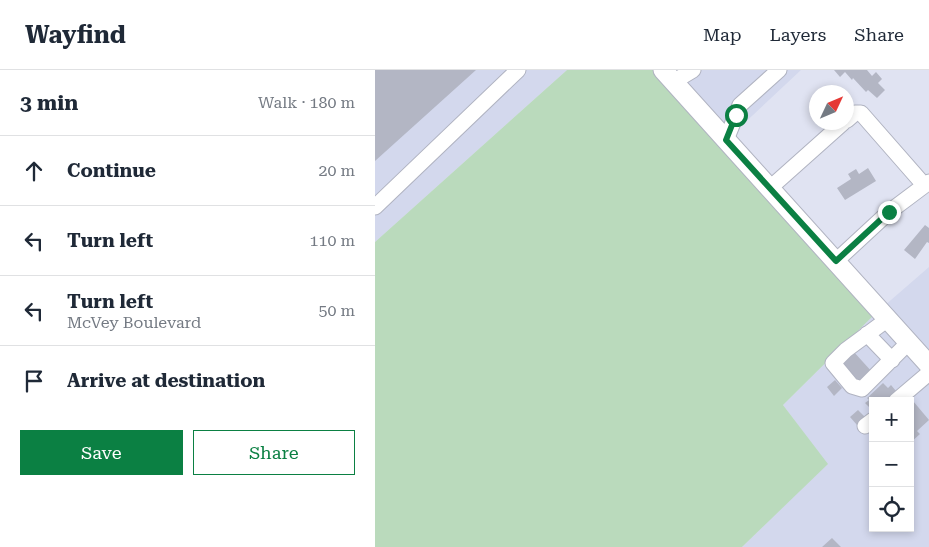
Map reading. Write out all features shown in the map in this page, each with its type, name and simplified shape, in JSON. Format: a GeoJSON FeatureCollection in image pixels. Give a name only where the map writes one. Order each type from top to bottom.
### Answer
{"type":"FeatureCollection","features":[{"type":"Feature","properties":{"kind":"main road"},"geometry":{"type":"LineString","coordinates":[[668,76],[929,364]]}},
{"type":"Feature","properties":{"kind":"street"},"geometry":{"type":"LineString","coordinates":[[489,97],[501,70]]}},
{"type":"Feature","properties":{"kind":"street"},"geometry":{"type":"LineString","coordinates":[[375,207],[518,70]]}},
{"type":"Feature","properties":{"kind":"street"},"geometry":{"type":"LineString","coordinates":[[668,76],[693,70]]}},
{"type":"Feature","properties":{"kind":"street"},"geometry":{"type":"LineString","coordinates":[[726,140],[740,105],[779,70]]}},
{"type":"Feature","properties":{"kind":"street"},"geometry":{"type":"LineString","coordinates":[[836,261],[889,212],[927,184],[861,113],[854,113]]}},
{"type":"Feature","properties":{"kind":"street"},"geometry":{"type":"LineString","coordinates":[[770,188],[835,130]]}},
{"type":"Feature","properties":{"kind":"street"},"geometry":{"type":"LineString","coordinates":[[888,319],[833,363],[853,386],[862,388],[909,342]]}},
{"type":"Feature","properties":{"kind":"street"},"geometry":{"type":"LineString","coordinates":[[867,334],[892,360]]}},
{"type":"Feature","properties":{"kind":"street"},"geometry":{"type":"LineString","coordinates":[[901,397],[929,373]]}},
{"type":"Feature","properties":{"kind":"shaded area"},"geometry":{"type":"Polygon","coordinates":[[[375,70],[567,70],[375,242],[375,70]]]}},
{"type":"Feature","properties":{"kind":"shaded area"},"geometry":{"type":"Polygon","coordinates":[[[684,70],[801,70],[722,144],[672,80],[684,70]]]}},
{"type":"Feature","properties":{"kind":"shaded area"},"geometry":{"type":"Polygon","coordinates":[[[929,267],[929,547],[742,547],[827,464],[783,405],[876,313],[929,267]]]}},
{"type":"Feature","properties":{"kind":"green space"},"geometry":{"type":"Polygon","coordinates":[[[567,70],[656,70],[876,313],[783,405],[828,464],[742,547],[375,547],[375,242],[567,70]]]}},
{"type":"Feature","properties":{"kind":"building"},"geometry":{"type":"Polygon","coordinates":[[[375,70],[476,70],[375,161],[375,70]]]}},
{"type":"Feature","properties":{"kind":"building"},"geometry":{"type":"Polygon","coordinates":[[[834,70],[867,70],[872,76],[876,72],[882,79],[878,83],[885,90],[877,98],[868,90],[866,92],[845,72],[840,77],[834,70]]]}},
{"type":"Feature","properties":{"kind":"building"},"geometry":{"type":"Polygon","coordinates":[[[868,168],[876,181],[845,200],[837,188],[851,179],[848,174],[856,169],[859,174],[868,168]]]}},
{"type":"Feature","properties":{"kind":"building"},"geometry":{"type":"Polygon","coordinates":[[[925,225],[929,228],[929,243],[927,242],[915,259],[904,250],[925,225]]]}},
{"type":"Feature","properties":{"kind":"building"},"geometry":{"type":"Polygon","coordinates":[[[853,351],[873,373],[861,384],[841,362],[853,351]]]}},
{"type":"Feature","properties":{"kind":"building"},"geometry":{"type":"Polygon","coordinates":[[[835,380],[842,388],[834,396],[827,387],[835,380]]]}},
{"type":"Feature","properties":{"kind":"building"},"geometry":{"type":"Polygon","coordinates":[[[883,383],[888,388],[891,385],[896,391],[890,397],[869,397],[869,400],[867,398],[883,383]]]}},
{"type":"Feature","properties":{"kind":"building"},"geometry":{"type":"Polygon","coordinates":[[[914,402],[929,420],[917,431],[920,434],[914,439],[914,402]]]}},
{"type":"Feature","properties":{"kind":"building"},"geometry":{"type":"Polygon","coordinates":[[[858,410],[865,417],[857,425],[850,417],[858,410]]]}},
{"type":"Feature","properties":{"kind":"building"},"geometry":{"type":"Polygon","coordinates":[[[832,538],[841,547],[822,547],[832,538]]]}},
{"type":"Feature","properties":{"kind":"route"},"geometry":{"type":"LineString","coordinates":[[736,115],[726,140],[836,261],[889,212]]}}]}
